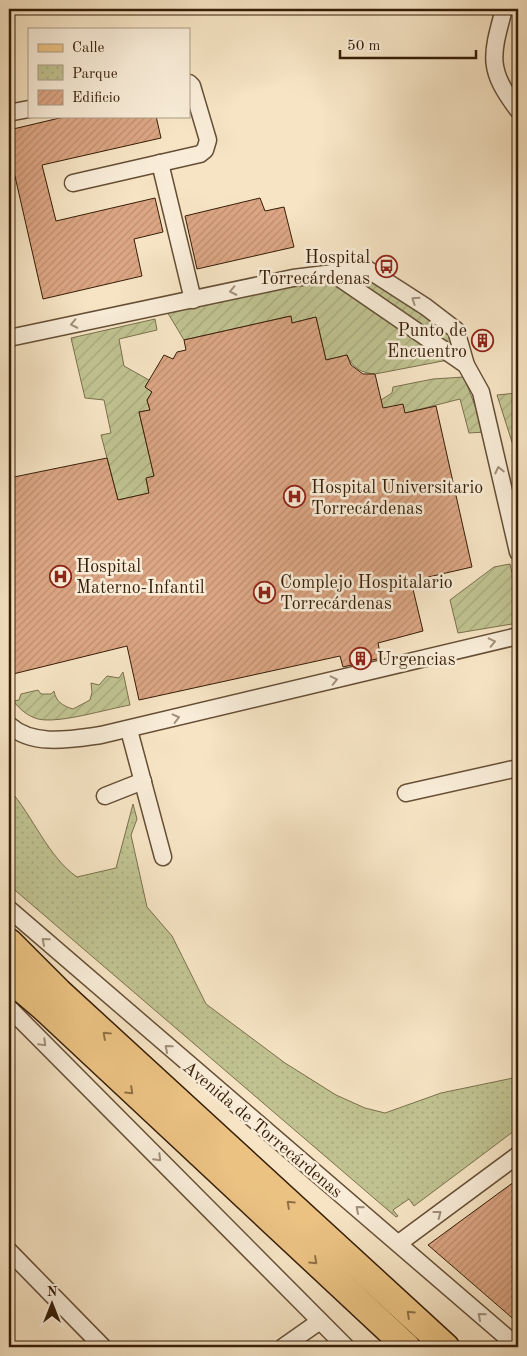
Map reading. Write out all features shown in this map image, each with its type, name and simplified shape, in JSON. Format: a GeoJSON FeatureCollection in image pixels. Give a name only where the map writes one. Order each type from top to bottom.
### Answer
{"type":"FeatureCollection","features":[{"type":"Feature","properties":{"kind":"main road","name":"Avenida de Torrecárdenas"},"geometry":{"type":"LineString","coordinates":[[9,942],[59,992],[446,1347]]}},
{"type":"Feature","properties":{"kind":"main road"},"geometry":{"type":"LineString","coordinates":[[9,972],[32,996],[407,1347]]}},
{"type":"Feature","properties":{"kind":"main road"},"geometry":{"type":"LineString","coordinates":[[9,978],[32,996]]}},
{"type":"Feature","properties":{"kind":"street"},"geometry":{"type":"LineString","coordinates":[[504,9],[492,52],[500,87],[518,110]]}},
{"type":"Feature","properties":{"kind":"street"},"geometry":{"type":"LineString","coordinates":[[73,183],[200,154],[205,150],[208,140],[190,83]]}},
{"type":"Feature","properties":{"kind":"street"},"geometry":{"type":"LineString","coordinates":[[160,163],[193,300]]}},
{"type":"Feature","properties":{"kind":"street"},"geometry":{"type":"LineString","coordinates":[[9,338],[293,278],[332,272],[367,270],[426,307],[456,330],[466,365],[480,392],[518,552]]}},
{"type":"Feature","properties":{"kind":"street"},"geometry":{"type":"LineString","coordinates":[[332,272],[466,365]]}},
{"type":"Feature","properties":{"kind":"street"},"geometry":{"type":"LineString","coordinates":[[9,724],[38,738],[56,741],[129,730],[518,636]]}},
{"type":"Feature","properties":{"kind":"street"},"geometry":{"type":"LineString","coordinates":[[129,730],[163,857]]}},
{"type":"Feature","properties":{"kind":"street"},"geometry":{"type":"LineString","coordinates":[[406,793],[518,768]]}},
{"type":"Feature","properties":{"kind":"street"},"geometry":{"type":"LineString","coordinates":[[105,796],[143,781]]}},
{"type":"Feature","properties":{"kind":"street","name":"Avenida de Torrecárdenas"},"geometry":{"type":"LineString","coordinates":[[9,909],[518,1347]]}},
{"type":"Feature","properties":{"kind":"street"},"geometry":{"type":"LineString","coordinates":[[9,1008],[346,1347]]}},
{"type":"Feature","properties":{"kind":"street"},"geometry":{"type":"LineString","coordinates":[[399,1243],[518,1155]]}},
{"type":"Feature","properties":{"kind":"street"},"geometry":{"type":"LineString","coordinates":[[9,1251],[103,1347]]}},
{"type":"Feature","properties":{"kind":"street"},"geometry":{"type":"LineString","coordinates":[[283,1347],[320,1321]]}},
{"type":"Feature","properties":{"kind":"green space"},"geometry":{"type":"Polygon","coordinates":[[[367,269],[456,330],[448,360],[375,374],[358,369],[347,355],[326,360],[316,317],[292,323],[290,316],[184,340],[163,305],[367,269]]]}},
{"type":"Feature","properties":{"kind":"green space"},"geometry":{"type":"Polygon","coordinates":[[[155,319],[157,330],[119,339],[124,366],[149,380],[145,387],[152,392],[147,400],[150,410],[139,412],[154,476],[146,479],[149,493],[118,500],[101,435],[111,433],[104,400],[85,398],[71,338],[155,319]]]}},
{"type":"Feature","properties":{"kind":"green space"},"geometry":{"type":"Polygon","coordinates":[[[464,377],[485,432],[469,433],[460,399],[405,413],[378,409],[376,403],[392,393],[393,387],[433,379],[464,377]]]}},
{"type":"Feature","properties":{"kind":"green space"},"geometry":{"type":"Polygon","coordinates":[[[517,393],[518,395],[518,461],[497,395],[517,393]]]}},
{"type":"Feature","properties":{"kind":"green space"},"geometry":{"type":"Polygon","coordinates":[[[510,564],[518,599],[518,623],[458,633],[450,600],[494,567],[510,564]]]}},
{"type":"Feature","properties":{"kind":"green space"},"geometry":{"type":"Polygon","coordinates":[[[123,672],[130,705],[70,718],[47,720],[30,716],[13,701],[19,700],[21,694],[38,690],[41,694],[51,694],[54,691],[60,703],[73,709],[90,700],[92,692],[91,683],[99,685],[107,676],[119,678],[123,672]]]}},
{"type":"Feature","properties":{"kind":"green space"},"geometry":{"type":"Polygon","coordinates":[[[9,789],[58,859],[77,877],[116,868],[133,804],[137,819],[131,835],[147,907],[172,936],[206,1004],[285,1063],[336,1095],[365,1108],[385,1113],[441,1093],[518,1077],[518,1128],[414,1206],[409,1199],[393,1210],[398,1216],[396,1217],[9,885],[9,789]]]}},
{"type":"Feature","properties":{"kind":"building"},"geometry":{"type":"Polygon","coordinates":[[[60,118],[156,118],[161,138],[42,165],[56,221],[155,198],[163,232],[134,239],[142,276],[43,299],[9,150],[9,130],[60,118]]]}},
{"type":"Feature","properties":{"kind":"building"},"geometry":{"type":"Polygon","coordinates":[[[260,198],[265,211],[284,207],[294,247],[197,269],[185,216],[260,198]]]}},
{"type":"Feature","properties":{"kind":"building","name":"Hospital Universitario Torrecárdenas"},"geometry":{"type":"Polygon","coordinates":[[[291,316],[292,323],[316,317],[326,360],[347,355],[351,365],[363,374],[375,374],[383,408],[403,404],[405,413],[436,406],[472,567],[411,581],[423,631],[378,643],[381,658],[343,667],[340,656],[139,700],[127,646],[9,675],[9,478],[107,458],[118,500],[149,493],[146,478],[154,476],[139,412],[150,410],[147,400],[152,392],[145,387],[164,355],[173,359],[177,352],[186,350],[184,340],[291,316]]]}},
{"type":"Feature","properties":{"kind":"building"},"geometry":{"type":"Polygon","coordinates":[[[518,1179],[518,1323],[428,1245],[518,1179]]]}},
{"type":"Feature","properties":{"kind":"place","name":"Hospital Torrecárdenas"},"geometry":{"type":"Point","coordinates":[386,267]}},
{"type":"Feature","properties":{"kind":"place","name":"Punto de Encuentro"},"geometry":{"type":"Point","coordinates":[483,340]}},
{"type":"Feature","properties":{"kind":"place","name":"Hospital Universitario Torrecárdenas"},"geometry":{"type":"Point","coordinates":[295,497]}},
{"type":"Feature","properties":{"kind":"place","name":"Hospital Materno-Infantil"},"geometry":{"type":"Point","coordinates":[60,576]}},
{"type":"Feature","properties":{"kind":"place","name":"Complejo Hospitalario Torrecárdenas"},"geometry":{"type":"Point","coordinates":[264,592]}},
{"type":"Feature","properties":{"kind":"place","name":"Urgencias"},"geometry":{"type":"Point","coordinates":[361,659]}}]}
